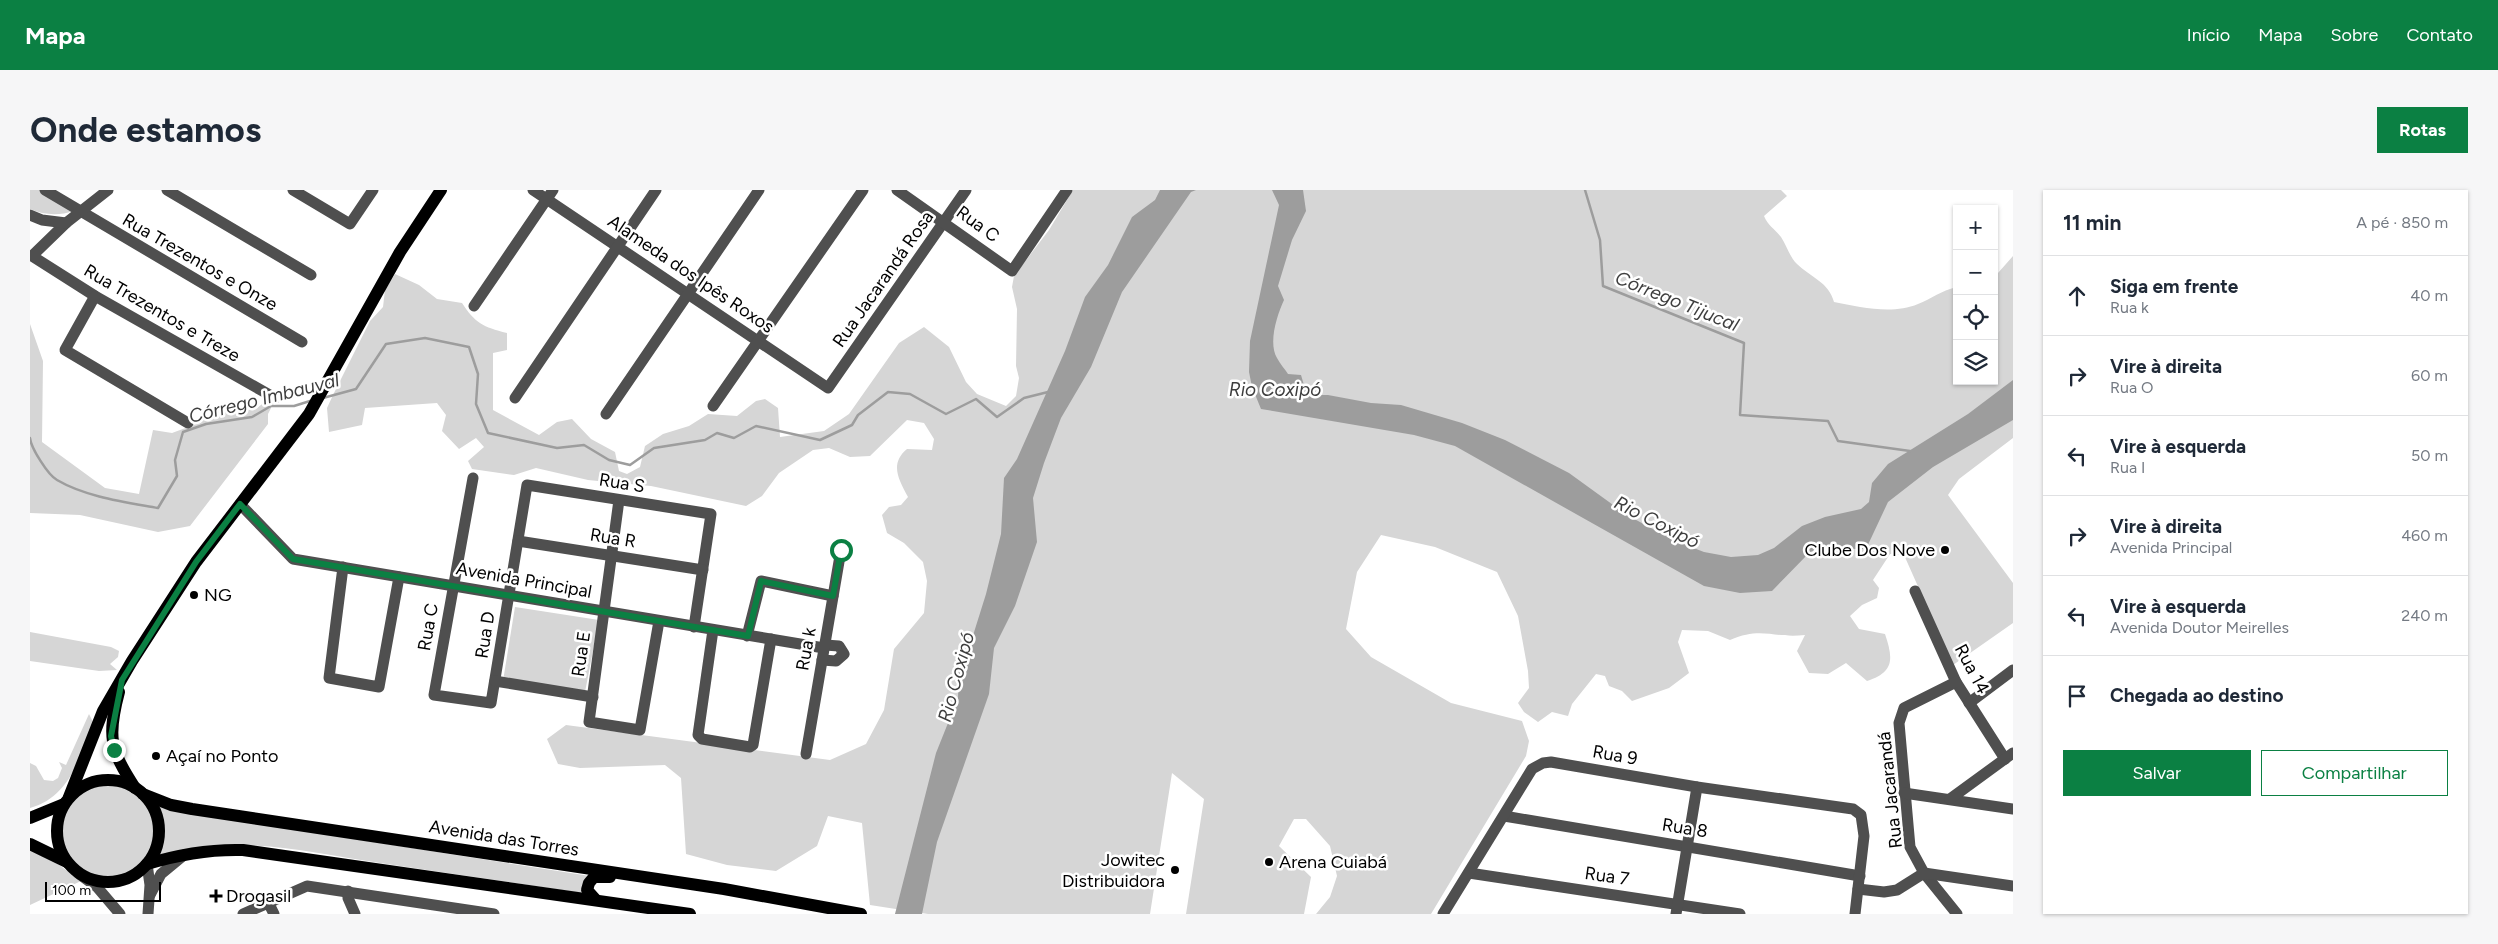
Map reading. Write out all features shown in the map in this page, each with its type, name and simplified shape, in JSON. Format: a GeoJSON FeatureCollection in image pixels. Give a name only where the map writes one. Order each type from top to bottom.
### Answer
{"type":"FeatureCollection","features":[{"type":"Feature","properties":{"kind":"main road"},"geometry":{"type":"LineString","coordinates":[[441,190],[400,252],[309,414],[196,562],[103,710],[58,818],[56,833],[59,848],[67,862],[78,873],[102,882],[114,882],[132,875],[147,864],[187,852],[214,849],[243,850],[690,914]]}},
{"type":"Feature","properties":{"kind":"main road"},"geometry":{"type":"LineString","coordinates":[[122,680],[111,736],[114,754],[154,810],[159,828],[156,847],[147,864]]}},
{"type":"Feature","properties":{"kind":"main road"},"geometry":{"type":"LineString","coordinates":[[30,818],[67,800],[80,788],[93,782],[108,780],[122,782],[139,791]]}},
{"type":"Feature","properties":{"kind":"main road","name":"Avenida das Torres"},"geometry":{"type":"LineString","coordinates":[[139,791],[171,804],[192,809],[724,889],[861,914]]}},
{"type":"Feature","properties":{"kind":"main road"},"geometry":{"type":"LineString","coordinates":[[30,844],[67,862]]}},
{"type":"Feature","properties":{"kind":"main road"},"geometry":{"type":"LineString","coordinates":[[595,899],[587,890],[589,883],[594,877],[604,876],[674,887],[724,889]]}},
{"type":"Feature","properties":{"kind":"street","name":"Rua Trezentos e Onze"},"geometry":{"type":"LineString","coordinates":[[45,190],[80,213],[302,342]]}},
{"type":"Feature","properties":{"kind":"street"},"geometry":{"type":"LineString","coordinates":[[30,215],[42,220],[66,223],[108,190]]}},
{"type":"Feature","properties":{"kind":"street"},"geometry":{"type":"LineString","coordinates":[[167,190],[311,275]]}},
{"type":"Feature","properties":{"kind":"street"},"geometry":{"type":"LineString","coordinates":[[293,190],[350,224],[373,190]]}},
{"type":"Feature","properties":{"kind":"street","name":"Alameda dos Ipês Roxos"},"geometry":{"type":"LineString","coordinates":[[533,190],[550,194],[618,246],[828,388]]}},
{"type":"Feature","properties":{"kind":"street"},"geometry":{"type":"LineString","coordinates":[[515,398],[656,190]]}},
{"type":"Feature","properties":{"kind":"street"},"geometry":{"type":"LineString","coordinates":[[606,414],[759,190]]}},
{"type":"Feature","properties":{"kind":"street"},"geometry":{"type":"LineString","coordinates":[[713,406],[760,342],[863,190]]}},
{"type":"Feature","properties":{"kind":"street","name":"Rua C"},"geometry":{"type":"LineString","coordinates":[[897,190],[944,221],[1012,271],[1067,190]]}},
{"type":"Feature","properties":{"kind":"street","name":"Rua Jacarandá Rosa"},"geometry":{"type":"LineString","coordinates":[[828,388],[966,190]]}},
{"type":"Feature","properties":{"kind":"street"},"geometry":{"type":"LineString","coordinates":[[474,306],[550,194]]}},
{"type":"Feature","properties":{"kind":"street","name":"Rua Trezentos e Treze"},"geometry":{"type":"LineString","coordinates":[[66,223],[32,256],[95,296],[275,398]]}},
{"type":"Feature","properties":{"kind":"street"},"geometry":{"type":"LineString","coordinates":[[95,296],[65,350],[188,423]]}},
{"type":"Feature","properties":{"kind":"street","name":"Rua C"},"geometry":{"type":"LineString","coordinates":[[473,478],[434,695],[491,703]]}},
{"type":"Feature","properties":{"kind":"street","name":"Rua S"},"geometry":{"type":"LineString","coordinates":[[527,485],[711,514],[703,570]]}},
{"type":"Feature","properties":{"kind":"street","name":"Rua D"},"geometry":{"type":"LineString","coordinates":[[491,703],[527,485]]}},
{"type":"Feature","properties":{"kind":"street","name":"Rua E"},"geometry":{"type":"LineString","coordinates":[[619,500],[590,722],[640,730],[658,620]]}},
{"type":"Feature","properties":{"kind":"street","name":"Avenida Principal"},"geometry":{"type":"LineString","coordinates":[[240,504],[293,559],[771,640],[824,647]]}},
{"type":"Feature","properties":{"kind":"street","name":"Rua R"},"geometry":{"type":"LineString","coordinates":[[518,541],[703,570]]}},
{"type":"Feature","properties":{"kind":"street","name":"Rua k"},"geometry":{"type":"LineString","coordinates":[[806,754],[841,550]]}},
{"type":"Feature","properties":{"kind":"street"},"geometry":{"type":"LineString","coordinates":[[343,567],[329,678],[379,687],[400,577]]}},
{"type":"Feature","properties":{"kind":"street"},"geometry":{"type":"LineString","coordinates":[[694,626],[703,570]]}},
{"type":"Feature","properties":{"kind":"street"},"geometry":{"type":"LineString","coordinates":[[748,636],[761,581],[833,596]]}},
{"type":"Feature","properties":{"kind":"street","name":"Rua 14"},"geometry":{"type":"LineString","coordinates":[[1915,591],[1956,682],[1969,703],[2009,756]]}},
{"type":"Feature","properties":{"kind":"street"},"geometry":{"type":"LineString","coordinates":[[713,630],[698,735],[702,739],[750,747],[753,745],[771,640]]}},
{"type":"Feature","properties":{"kind":"street"},"geometry":{"type":"LineString","coordinates":[[822,660],[836,661],[841,659],[844,654],[839,646],[824,647]]}},
{"type":"Feature","properties":{"kind":"street"},"geometry":{"type":"LineString","coordinates":[[1969,703],[2013,670]]}},
{"type":"Feature","properties":{"kind":"street"},"geometry":{"type":"LineString","coordinates":[[495,681],[593,697]]}},
{"type":"Feature","properties":{"kind":"street","name":"Rua Jacarandá"},"geometry":{"type":"LineString","coordinates":[[1956,682],[1904,708],[1899,723],[1910,847],[1924,873],[1957,914]]}},
{"type":"Feature","properties":{"kind":"street"},"geometry":{"type":"LineString","coordinates":[[1950,799],[2009,756]]}},
{"type":"Feature","properties":{"kind":"street","name":"Rua 9"},"geometry":{"type":"LineString","coordinates":[[1443,914],[1532,769],[1543,763],[1551,762],[1697,787],[1848,807],[1861,815],[1864,830],[1860,876]]}},
{"type":"Feature","properties":{"kind":"street"},"geometry":{"type":"LineString","coordinates":[[1676,909],[1697,787]]}},
{"type":"Feature","properties":{"kind":"street"},"geometry":{"type":"LineString","coordinates":[[1904,793],[2013,809]]}},
{"type":"Feature","properties":{"kind":"street","name":"Rua 8"},"geometry":{"type":"LineString","coordinates":[[1504,816],[1860,876]]}},
{"type":"Feature","properties":{"kind":"street"},"geometry":{"type":"LineString","coordinates":[[150,895],[161,874],[187,852]]}},
{"type":"Feature","properties":{"kind":"street"},"geometry":{"type":"LineString","coordinates":[[147,864],[150,895],[148,914]]}},
{"type":"Feature","properties":{"kind":"street"},"geometry":{"type":"LineString","coordinates":[[78,873],[97,887],[120,914]]}},
{"type":"Feature","properties":{"kind":"street","name":"Rua 7"},"geometry":{"type":"LineString","coordinates":[[1469,873],[1676,909],[1740,914]]}},
{"type":"Feature","properties":{"kind":"street"},"geometry":{"type":"LineString","coordinates":[[1858,889],[1884,892],[1897,890],[1924,873],[2013,886]]}},
{"type":"Feature","properties":{"kind":"street"},"geometry":{"type":"LineString","coordinates":[[1855,914],[1860,876]]}},
{"type":"Feature","properties":{"kind":"street"},"geometry":{"type":"LineString","coordinates":[[243,914],[307,886],[494,914]]}},
{"type":"Feature","properties":{"kind":"street"},"geometry":{"type":"LineString","coordinates":[[348,891],[348,898],[355,914]]}},
{"type":"Feature","properties":{"kind":"street"},"geometry":{"type":"LineString","coordinates":[[595,899],[607,906],[631,911],[635,914]]}},
{"type":"Feature","properties":{"kind":"street"},"geometry":{"type":"LineString","coordinates":[[268,902],[274,914]]}},
{"type":"Feature","properties":{"kind":"shaded area"},"geometry":{"type":"Polygon","coordinates":[[[30,190],[41,190],[73,211],[52,214],[30,209],[30,190]]]}},
{"type":"Feature","properties":{"kind":"shaded area"},"geometry":{"type":"Polygon","coordinates":[[[1073,190],[1781,190],[1787,196],[1764,216],[1781,237],[1794,261],[1828,289],[1834,302],[1876,309],[1898,309],[1918,304],[1953,288],[1953,385],[1998,385],[1998,273],[2013,256],[2013,438],[1959,479],[1948,495],[2013,583],[2013,623],[1953,665],[1904,555],[1890,554],[1873,580],[1879,588],[1877,598],[1862,605],[1850,616],[1859,629],[1885,634],[1890,650],[1890,663],[1883,673],[1876,677],[1867,681],[1846,663],[1828,674],[1809,673],[1797,651],[1805,635],[1785,636],[1760,633],[1730,640],[1708,631],[1682,630],[1678,642],[1689,673],[1669,688],[1632,701],[1622,691],[1609,686],[1605,676],[1596,674],[1572,704],[1568,716],[1552,712],[1538,722],[1524,712],[1518,703],[1529,688],[1528,671],[1518,616],[1497,572],[1435,547],[1381,535],[1357,572],[1346,629],[1371,657],[1451,703],[1522,721],[1529,741],[1526,756],[1431,914],[1316,914],[1330,897],[1337,876],[1330,846],[1306,819],[1294,819],[1279,846],[1311,877],[1304,914],[1186,914],[1204,799],[1172,773],[1150,914],[928,914],[870,905],[862,823],[828,816],[817,846],[776,871],[727,865],[686,854],[681,778],[665,765],[580,768],[558,764],[547,739],[566,725],[830,760],[866,744],[884,710],[894,649],[924,613],[927,581],[923,562],[904,543],[887,533],[882,515],[889,507],[901,505],[908,497],[897,472],[898,460],[907,449],[932,450],[934,439],[924,423],[907,420],[870,456],[850,457],[829,448],[813,450],[779,473],[762,496],[746,506],[651,486],[588,480],[536,468],[514,475],[472,469],[468,461],[484,447],[476,438],[459,449],[442,431],[446,415],[437,403],[365,408],[362,425],[329,432],[327,408],[370,321],[383,307],[385,290],[395,274],[419,285],[437,299],[462,303],[480,323],[507,333],[507,350],[493,353],[493,410],[539,435],[557,422],[572,419],[591,439],[615,452],[619,471],[627,474],[640,467],[645,446],[663,434],[689,426],[708,414],[737,416],[756,401],[765,399],[778,408],[780,437],[824,431],[849,414],[899,343],[924,327],[949,347],[966,382],[977,394],[1006,406],[1016,396],[1019,378],[1016,366],[1017,309],[1012,287],[1014,276],[1049,230],[1073,190]]]}},
{"type":"Feature","properties":{"kind":"shaded area"},"geometry":{"type":"Polygon","coordinates":[[[30,324],[43,361],[42,442],[105,488],[139,494],[153,430],[172,433],[199,423],[223,405],[257,408],[270,398],[274,402],[268,414],[268,424],[190,526],[158,532],[80,515],[30,513],[30,324]]]}},
{"type":"Feature","properties":{"kind":"shaded area"},"geometry":{"type":"Polygon","coordinates":[[[515,607],[599,620],[585,692],[503,681],[515,607]]]}},
{"type":"Feature","properties":{"kind":"shaded area"},"geometry":{"type":"Polygon","coordinates":[[[30,632],[111,647],[119,651],[118,657],[110,664],[117,670],[99,671],[30,661],[30,632]]]}},
{"type":"Feature","properties":{"kind":"shaded area"},"geometry":{"type":"Polygon","coordinates":[[[89,714],[93,722],[72,774],[55,795],[44,803],[30,808],[30,763],[36,766],[44,780],[53,781],[58,778],[62,768],[59,762],[66,765],[89,714]]]}},
{"type":"Feature","properties":{"kind":"shaded area"},"geometry":{"type":"Polygon","coordinates":[[[108,785],[125,789],[140,799],[150,814],[154,831],[150,848],[140,863],[125,873],[108,877],[91,873],[76,863],[66,848],[62,831],[66,814],[76,799],[91,789],[108,785]]]}},
{"type":"Feature","properties":{"kind":"shaded area"},"geometry":{"type":"Polygon","coordinates":[[[160,806],[188,813],[590,876],[582,893],[270,846],[215,846],[187,850],[160,857],[163,833],[160,806]]]}},
{"type":"Feature","properties":{"kind":"shaded area"},"geometry":{"type":"Polygon","coordinates":[[[30,849],[51,859],[81,881],[30,905],[30,849]]]}},
{"type":"Feature","properties":{"kind":"water","name":"Rio Coxipó"},"geometry":{"type":"Polygon","coordinates":[[[1160,190],[1196,190],[1191,192],[1122,292],[1091,367],[1061,418],[1033,498],[1037,542],[1015,606],[994,648],[989,694],[937,842],[922,914],[895,914],[936,753],[958,698],[959,666],[970,645],[986,594],[1001,534],[1004,478],[1017,459],[1065,351],[1085,297],[1108,265],[1132,217],[1155,200],[1160,190]]]}},
{"type":"Feature","properties":{"kind":"water","name":"Rio Coxipó"},"geometry":{"type":"Polygon","coordinates":[[[1272,190],[1303,190],[1306,211],[1292,240],[1278,286],[1284,300],[1276,321],[1273,345],[1277,358],[1288,374],[1301,375],[1304,385],[1316,395],[1328,395],[1371,403],[1401,405],[1462,423],[1505,440],[1569,473],[1627,515],[1673,540],[1704,552],[1731,557],[1758,555],[1774,548],[1802,526],[1825,517],[1861,509],[1869,502],[1872,483],[1888,464],[1968,414],[2013,380],[2013,420],[1933,467],[1888,502],[1866,549],[1841,549],[1832,544],[1810,552],[1772,591],[1740,593],[1704,586],[1455,446],[1414,435],[1261,409],[1252,387],[1249,372],[1250,341],[1279,205],[1272,190]]]}},
{"type":"Feature","properties":{"kind":"waterway","name":"Córrego Tijucal"},"geometry":{"type":"LineString","coordinates":[[1585,190],[1600,240],[1603,286],[1744,343],[1740,415],[1828,421],[1838,441],[1910,451]]}},
{"type":"Feature","properties":{"kind":"waterway","name":"Córrego Imbauval"},"geometry":{"type":"LineString","coordinates":[[323,398],[356,389],[386,344],[425,338],[469,347],[478,374],[476,404],[488,433],[557,448],[584,445],[609,460],[630,465],[654,448],[705,440],[717,433],[734,438],[756,426],[820,440],[852,425],[858,415],[888,392],[910,394],[946,414],[976,399],[997,417],[1024,398],[1048,392]]}},
{"type":"Feature","properties":{"kind":"waterway","name":"Córrego Imbauval"},"geometry":{"type":"LineString","coordinates":[[30,438],[40,461],[57,480],[93,495],[158,508],[177,476],[175,460],[183,432],[206,424],[252,417],[271,406],[294,406],[310,401]]}},
{"type":"Feature","properties":{"kind":"place","name":"Clube Dos Nove"},"geometry":{"type":"Point","coordinates":[1945,550]}},
{"type":"Feature","properties":{"kind":"place","name":"NG"},"geometry":{"type":"Point","coordinates":[194,595]}},
{"type":"Feature","properties":{"kind":"place","name":"Açaí no Ponto"},"geometry":{"type":"Point","coordinates":[156,756]}},
{"type":"Feature","properties":{"kind":"place","name":"Arena Cuiabá"},"geometry":{"type":"Point","coordinates":[1269,862]}},
{"type":"Feature","properties":{"kind":"place","name":"Jowitec Distribuidora"},"geometry":{"type":"Point","coordinates":[1175,870]}},
{"type":"Feature","properties":{"kind":"place","name":"Drogasil"},"geometry":{"type":"Point","coordinates":[216,896]}},
{"type":"Feature","properties":{"kind":"route"},"geometry":{"type":"LineString","coordinates":[[114,750],[111,736],[115,706],[122,680],[144,642],[196,562],[240,504],[293,559],[748,636],[761,581],[833,596],[841,550]]}}]}
